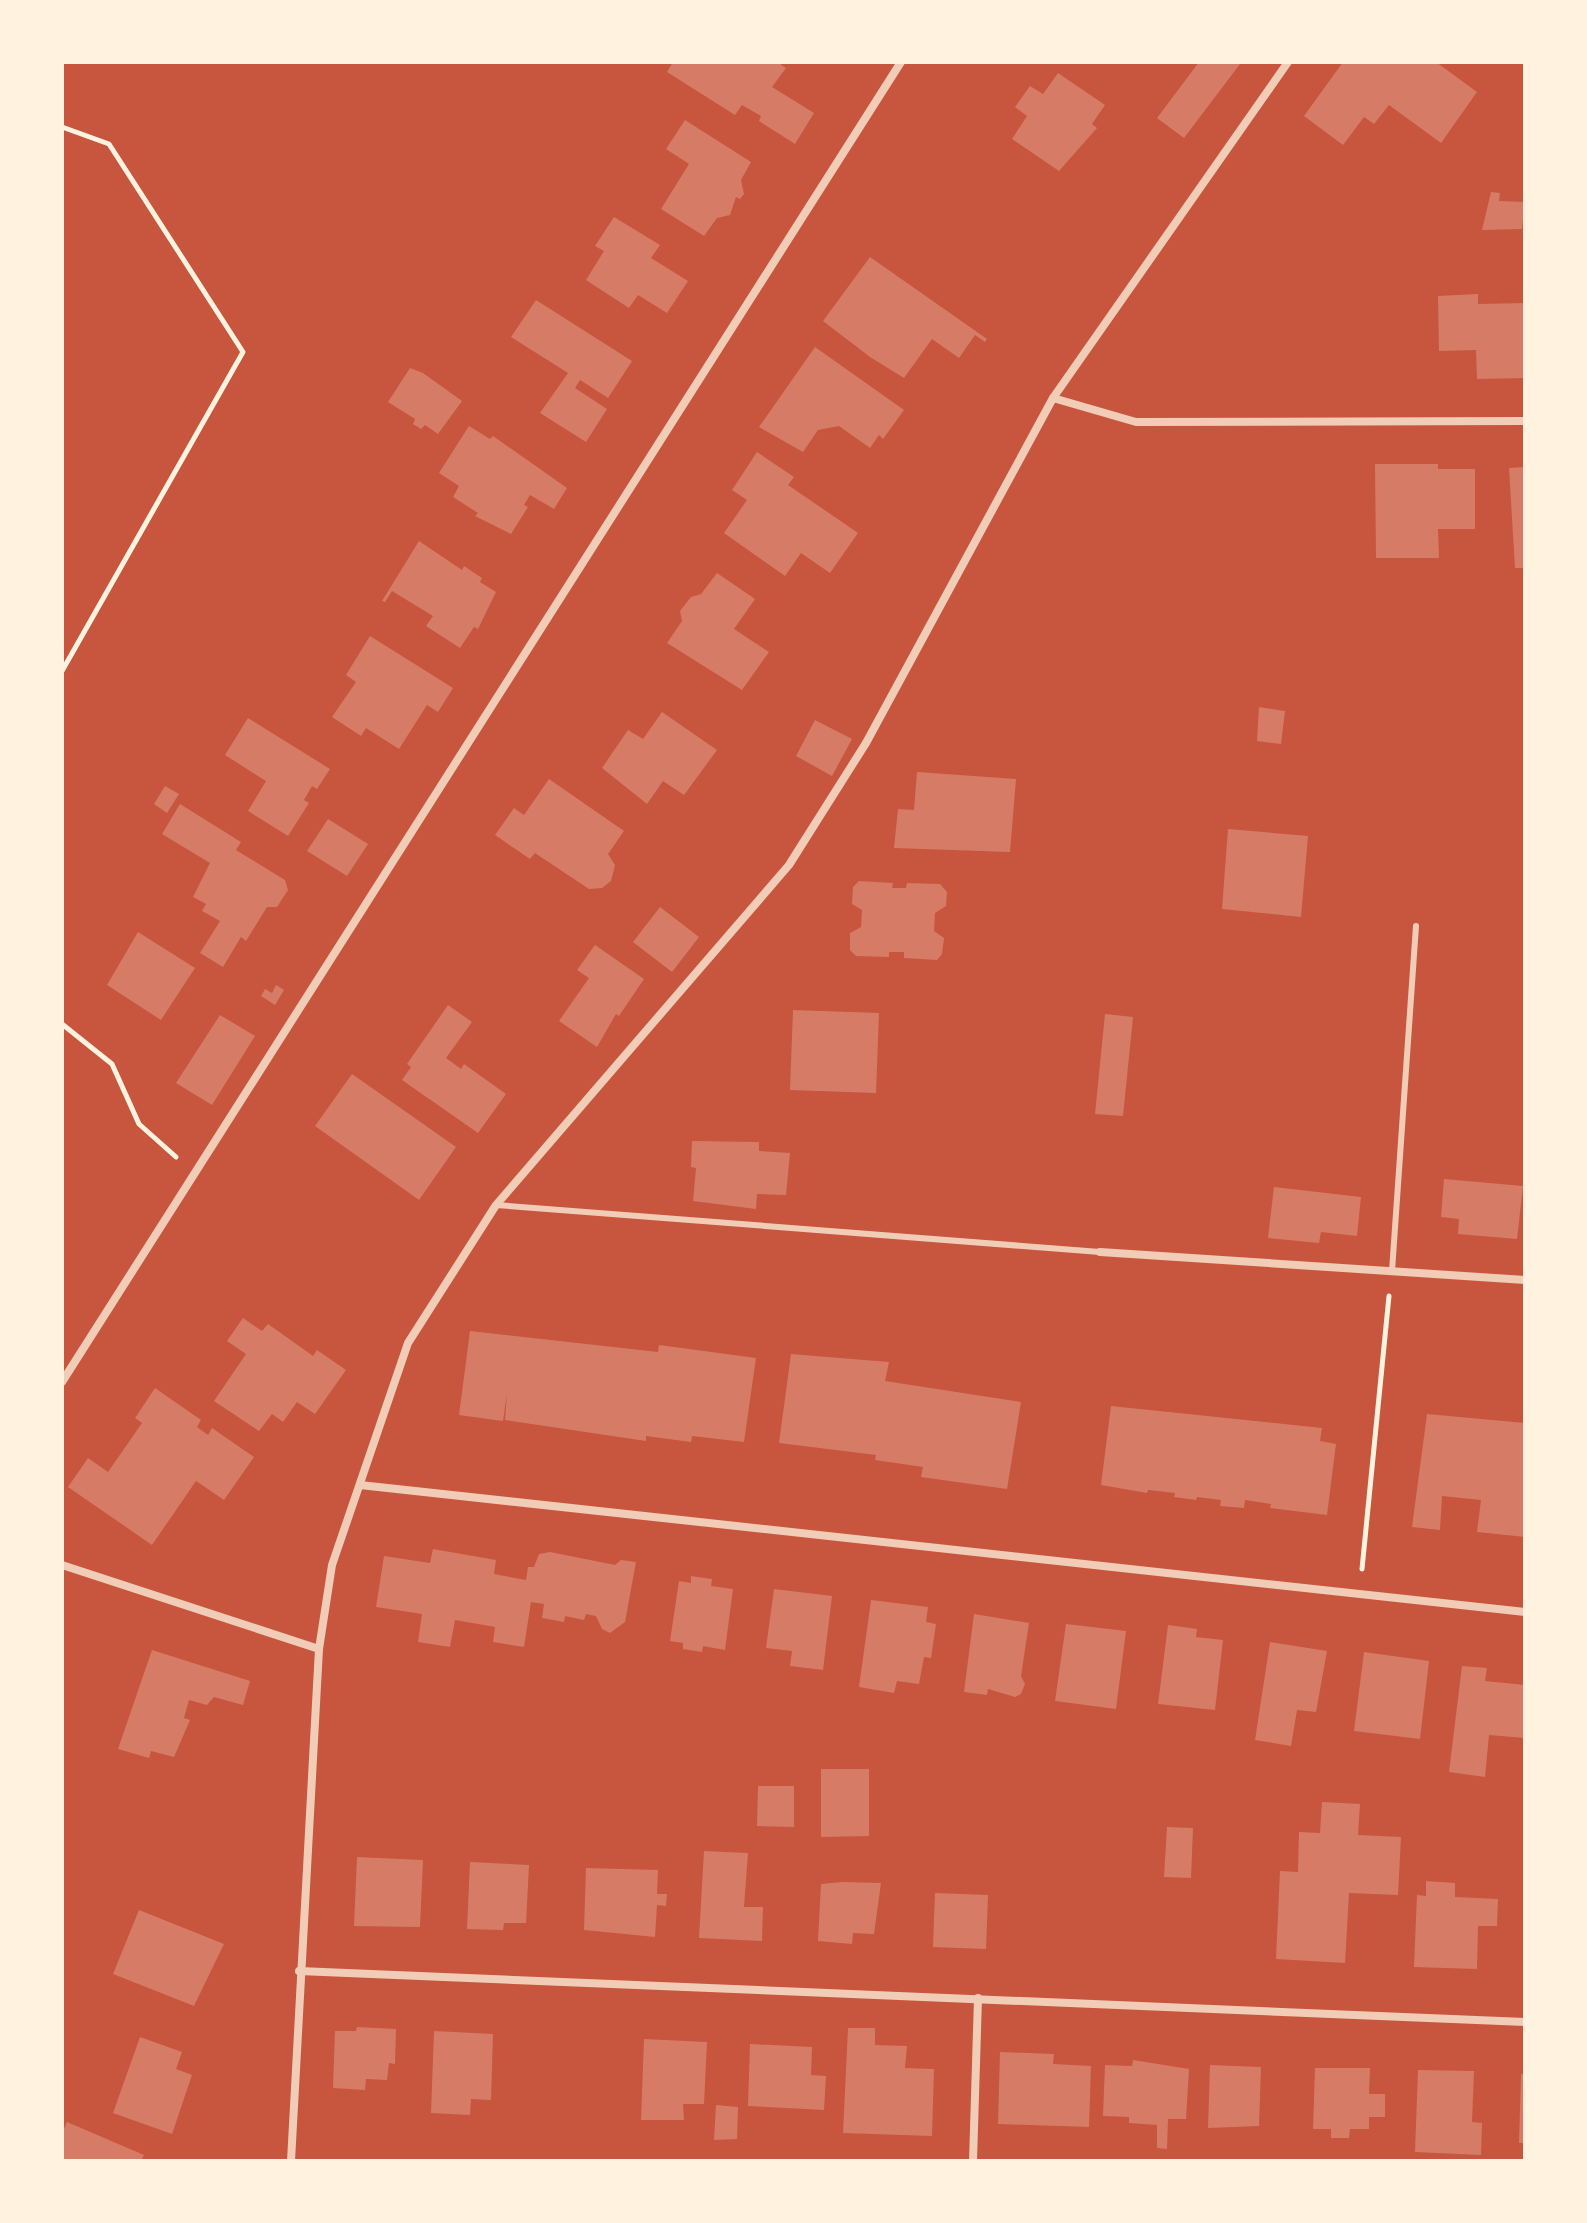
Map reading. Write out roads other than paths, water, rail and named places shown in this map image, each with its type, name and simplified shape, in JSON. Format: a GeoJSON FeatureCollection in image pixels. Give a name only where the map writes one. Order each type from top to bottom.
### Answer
{"type":"FeatureCollection","features":[{"type":"Feature","properties":{"kind":"street"},"geometry":{"type":"LineString","coordinates":[[62,1382],[901,62]]}},
{"type":"Feature","properties":{"kind":"street"},"geometry":{"type":"LineString","coordinates":[[291,2161],[319,1649],[332,1565],[408,1343],[496,1205],[789,865],[866,743],[1053,398],[1288,62]]}},
{"type":"Feature","properties":{"kind":"street"},"geometry":{"type":"LineString","coordinates":[[1053,398],[1136,422],[1525,421]]}},
{"type":"Feature","properties":{"kind":"street"},"geometry":{"type":"LineString","coordinates":[[1100,1252],[1525,1280]]}},
{"type":"Feature","properties":{"kind":"street"},"geometry":{"type":"LineString","coordinates":[[360,1485],[1525,1612]]}},
{"type":"Feature","properties":{"kind":"street"},"geometry":{"type":"LineString","coordinates":[[62,1565],[319,1649]]}},
{"type":"Feature","properties":{"kind":"street"},"geometry":{"type":"LineString","coordinates":[[299,1971],[1525,2022]]}},
{"type":"Feature","properties":{"kind":"street"},"geometry":{"type":"LineString","coordinates":[[973,2161],[978,1998]]}},
{"type":"Feature","properties":{"kind":"lane"},"geometry":{"type":"LineString","coordinates":[[1392,1271],[1416,926]]}},
{"type":"Feature","properties":{"kind":"lane"},"geometry":{"type":"LineString","coordinates":[[496,1205],[1100,1252]]}}]}
